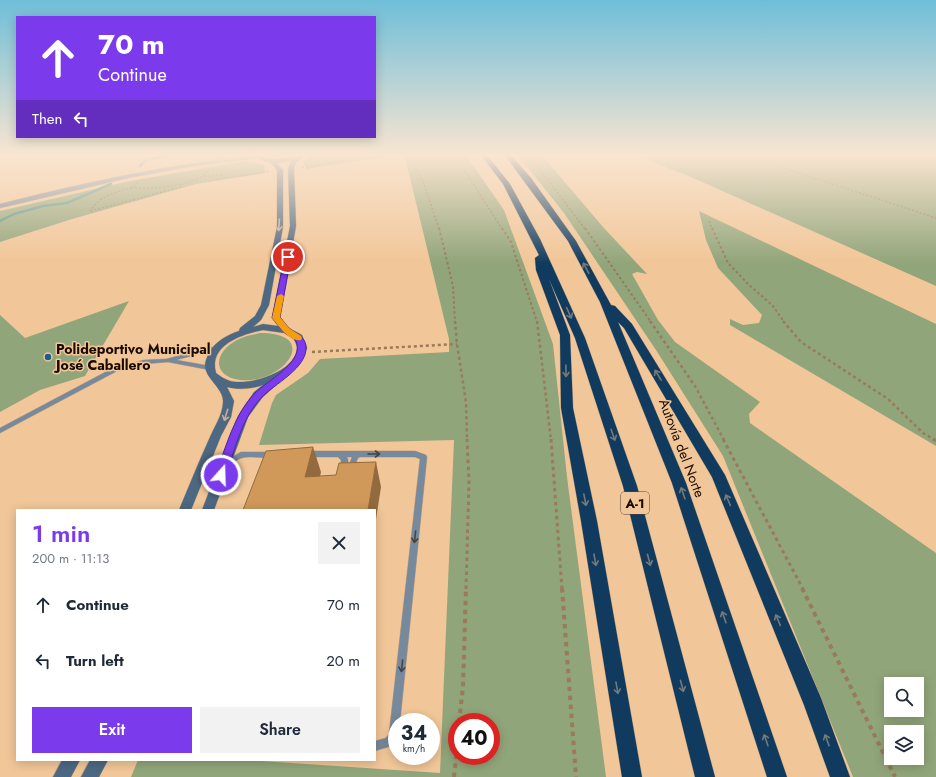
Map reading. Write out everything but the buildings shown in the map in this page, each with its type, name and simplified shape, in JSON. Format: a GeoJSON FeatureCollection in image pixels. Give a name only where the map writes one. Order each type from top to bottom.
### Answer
{"type":"FeatureCollection","features":[{"type":"Feature","properties":{"kind":"highway","name":"A-1"},"geometry":{"type":"LineString","coordinates":[[509,190],[536,239],[580,338],[630,486],[705,777]]}},
{"type":"Feature","properties":{"kind":"highway","name":"Autovía del Norte"},"geometry":{"type":"LineString","coordinates":[[535,190],[572,241],[605,302],[679,483],[777,777]]}},
{"type":"Feature","properties":{"kind":"highway"},"geometry":{"type":"LineString","coordinates":[[536,239],[541,270],[565,335],[567,408],[589,521],[632,777]]}},
{"type":"Feature","properties":{"kind":"highway"},"geometry":{"type":"LineString","coordinates":[[605,302],[628,326],[718,475],[814,705],[840,777]]}},
{"type":"Feature","properties":{"kind":"street"},"geometry":{"type":"LineString","coordinates":[[0,201],[44,190]]}},
{"type":"Feature","properties":{"kind":"street"},"geometry":{"type":"LineString","coordinates":[[0,206],[61,190]]}},
{"type":"Feature","properties":{"kind":"street"},"geometry":{"type":"LineString","coordinates":[[184,509],[216,436],[226,417],[229,400],[218,379],[210,368],[210,361],[217,348],[258,318],[265,304],[280,227],[280,190]]}},
{"type":"Feature","properties":{"kind":"street"},"geometry":{"type":"LineString","coordinates":[[208,509],[243,416],[258,395],[284,374],[299,359],[302,352],[302,345],[299,338],[286,330],[276,318],[293,226],[292,190]]}},
{"type":"Feature","properties":{"kind":"street"},"geometry":{"type":"LineString","coordinates":[[237,334],[263,327],[286,330]]}},
{"type":"Feature","properties":{"kind":"street"},"geometry":{"type":"LineString","coordinates":[[218,379],[228,384],[242,386],[257,385],[284,374]]}},
{"type":"Feature","properties":{"kind":"street"},"geometry":{"type":"LineString","coordinates":[[62,777],[70,761]]}},
{"type":"Feature","properties":{"kind":"street"},"geometry":{"type":"LineString","coordinates":[[90,777],[98,761]]}},
{"type":"Feature","properties":{"kind":"lane"},"geometry":{"type":"LineString","coordinates":[[166,361],[217,348]]}},
{"type":"Feature","properties":{"kind":"lane"},"geometry":{"type":"LineString","coordinates":[[0,430],[116,369],[144,362],[166,361],[210,368]]}},
{"type":"Feature","properties":{"kind":"lane"},"geometry":{"type":"LineString","coordinates":[[225,463],[241,455],[278,454]]}},
{"type":"Feature","properties":{"kind":"lane"},"geometry":{"type":"LineString","coordinates":[[301,454],[415,454],[424,457],[394,736],[389,742],[376,746]]}},
{"type":"Feature","properties":{"kind":"lane"},"geometry":{"type":"LineString","coordinates":[[340,454],[345,458],[344,466]]}},
{"type":"Feature","properties":{"kind":"lane"},"geometry":{"type":"LineString","coordinates":[[352,465],[358,454]]}},
{"type":"Feature","properties":{"kind":"path"},"geometry":{"type":"LineString","coordinates":[[124,190],[99,200],[92,206],[91,211],[169,190]]}},
{"type":"Feature","properties":{"kind":"path"},"geometry":{"type":"LineString","coordinates":[[426,190],[442,238],[453,286],[457,344],[466,402],[469,481],[463,688],[460,713]]}},
{"type":"Feature","properties":{"kind":"path"},"geometry":{"type":"LineString","coordinates":[[477,190],[511,242],[537,320],[549,418],[576,777]]}},
{"type":"Feature","properties":{"kind":"path"},"geometry":{"type":"LineString","coordinates":[[557,190],[616,271],[695,386],[808,599],[895,777]]}},
{"type":"Feature","properties":{"kind":"path"},"geometry":{"type":"LineString","coordinates":[[851,190],[936,218]]}},
{"type":"Feature","properties":{"kind":"path"},"geometry":{"type":"LineString","coordinates":[[709,221],[728,263],[748,284],[773,306],[800,342],[888,399],[923,433],[936,441]]}},
{"type":"Feature","properties":{"kind":"path"},"geometry":{"type":"LineString","coordinates":[[302,352],[457,344]]}},
{"type":"Feature","properties":{"kind":"path"},"geometry":{"type":"LineString","coordinates":[[454,777],[455,765]]}},
{"type":"Feature","properties":{"kind":"green space"},"geometry":{"type":"Polygon","coordinates":[[[90,190],[174,190],[72,219],[0,242],[0,211],[90,190]]]}},
{"type":"Feature","properties":{"kind":"green space"},"geometry":{"type":"Polygon","coordinates":[[[413,190],[490,190],[504,210],[553,344],[567,477],[606,777],[131,777],[138,761],[262,761],[440,773],[454,440],[259,445],[272,403],[276,395],[308,373],[320,359],[449,352],[449,339],[413,190]]]}},
{"type":"Feature","properties":{"kind":"green space"},"geometry":{"type":"Polygon","coordinates":[[[546,190],[572,190],[603,227],[647,274],[637,272],[632,274],[658,320],[675,342],[760,402],[749,414],[750,423],[936,553],[936,777],[853,777],[723,456],[656,350],[564,213],[546,190]]]}},
{"type":"Feature","properties":{"kind":"green space"},"geometry":{"type":"Polygon","coordinates":[[[721,190],[936,190],[936,286],[721,190]]]}},
{"type":"Feature","properties":{"kind":"green space"},"geometry":{"type":"Polygon","coordinates":[[[699,211],[936,324],[936,446],[730,325],[730,319],[743,325],[759,323],[762,315],[718,268],[706,240],[699,211]]]}},
{"type":"Feature","properties":{"kind":"green space","name":"Polideportivo Municipal José Caballero"},"geometry":{"type":"Polygon","coordinates":[[[129,301],[85,376],[40,390],[0,412],[0,315],[25,338],[129,301]]]}},
{"type":"Feature","properties":{"kind":"green space"},"geometry":{"type":"Polygon","coordinates":[[[260,333],[279,335],[289,341],[292,349],[289,358],[281,367],[270,375],[256,379],[240,380],[231,378],[224,374],[220,369],[220,357],[229,345],[240,339],[260,333]]]}},
{"type":"Feature","properties":{"kind":"waterway"},"geometry":{"type":"LineString","coordinates":[[0,221],[14,214],[43,206],[67,203],[97,190]]}},
{"type":"Feature","properties":{"kind":"slow traffic"},"geometry":{"type":"LineString","coordinates":[[281,296],[276,318],[286,330],[294,333],[298,338]]}},
{"type":"Feature","properties":{"kind":"place","name":"Polideportivo Municipal José Caballero"},"geometry":{"type":"Point","coordinates":[48,357]}},
{"type":"Feature","properties":{"kind":"route"},"geometry":{"type":"LineString","coordinates":[[221,475],[243,416],[258,395],[293,367],[302,352],[302,345],[299,338],[294,333],[286,330],[276,318],[288,257]]}}]}
